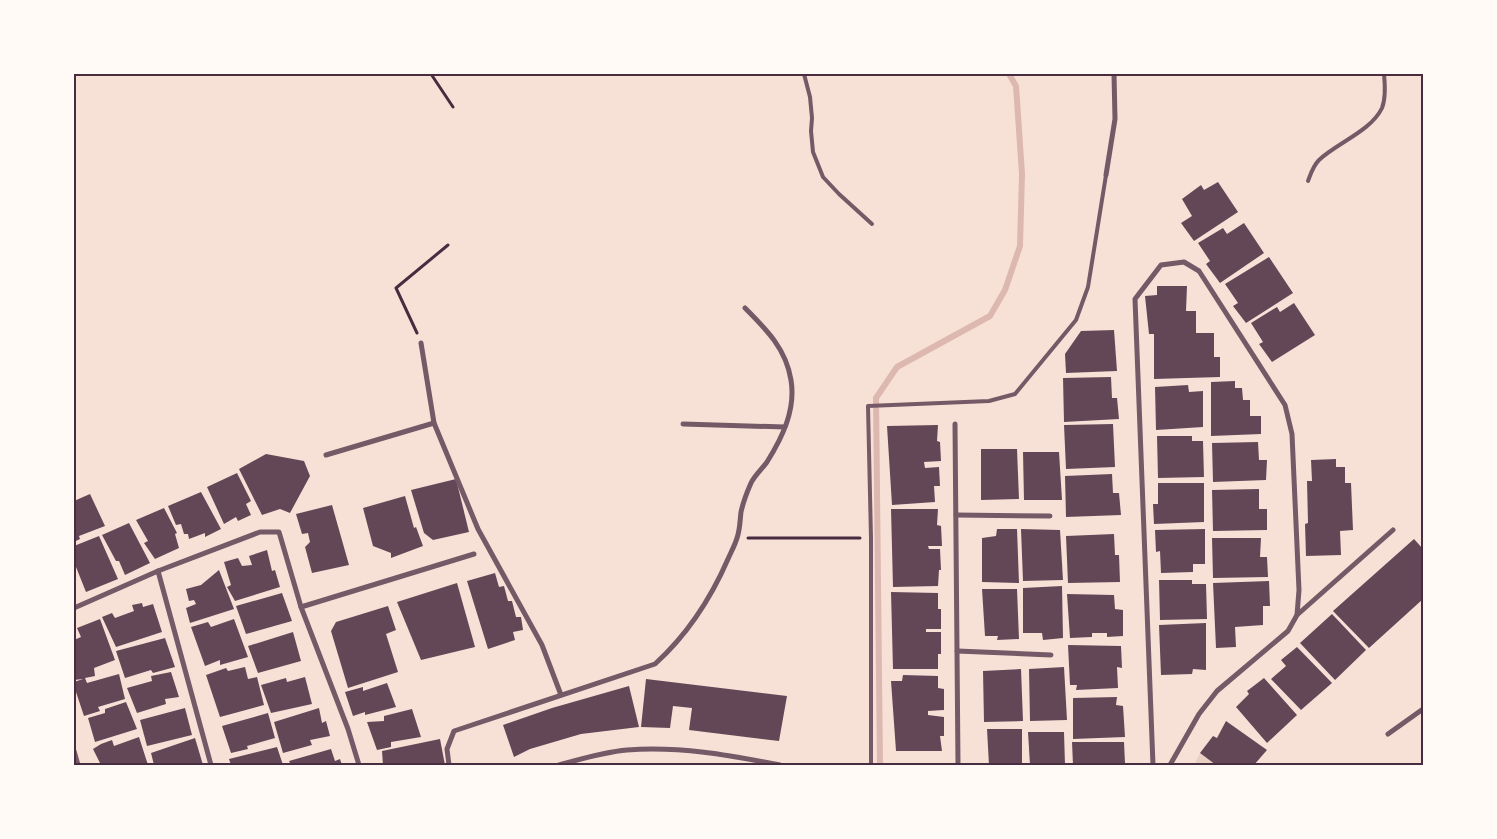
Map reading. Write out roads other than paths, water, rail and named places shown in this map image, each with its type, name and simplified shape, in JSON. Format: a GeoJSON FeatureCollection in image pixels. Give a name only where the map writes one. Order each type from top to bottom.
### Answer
{"type":"FeatureCollection","features":[{"type":"Feature","properties":{"kind":"street"},"geometry":{"type":"LineString","coordinates":[[1106,176],[1115,119],[1114,74]]}},
{"type":"Feature","properties":{"kind":"street"},"geometry":{"type":"LineString","coordinates":[[1153,765],[1135,299],[1161,266],[1184,262],[1198,271],[1285,405],[1292,434],[1299,590],[1297,615]]}},
{"type":"Feature","properties":{"kind":"street"},"geometry":{"type":"LineString","coordinates":[[449,765],[447,748],[454,731],[655,664],[673,647],[702,607],[724,569],[738,538],[741,509],[752,481],[766,463],[785,427],[792,404],[792,381],[785,358],[772,334],[746,308]]}},
{"type":"Feature","properties":{"kind":"street"},"geometry":{"type":"LineString","coordinates":[[421,343],[434,423],[478,529],[542,645],[562,694]]}},
{"type":"Feature","properties":{"kind":"street"},"geometry":{"type":"LineString","coordinates":[[326,455],[434,423]]}},
{"type":"Feature","properties":{"kind":"street"},"geometry":{"type":"LineString","coordinates":[[683,424],[785,427]]}},
{"type":"Feature","properties":{"kind":"street"},"geometry":{"type":"LineString","coordinates":[[955,424],[958,765]]}},
{"type":"Feature","properties":{"kind":"street"},"geometry":{"type":"LineString","coordinates":[[956,515],[1050,516]]}},
{"type":"Feature","properties":{"kind":"street"},"geometry":{"type":"LineString","coordinates":[[1170,765],[1198,714],[1217,691],[1288,631],[1297,615],[1393,530]]}},
{"type":"Feature","properties":{"kind":"street"},"geometry":{"type":"LineString","coordinates":[[74,608],[158,571],[260,532],[279,532],[301,607],[348,729],[359,765]]}},
{"type":"Feature","properties":{"kind":"street"},"geometry":{"type":"LineString","coordinates":[[301,607],[474,554]]}},
{"type":"Feature","properties":{"kind":"street"},"geometry":{"type":"LineString","coordinates":[[158,571],[211,765]]}},
{"type":"Feature","properties":{"kind":"street"},"geometry":{"type":"LineString","coordinates":[[957,651],[1051,655]]}},
{"type":"Feature","properties":{"kind":"street"},"geometry":{"type":"LineString","coordinates":[[1388,734],[1423,709]]}},
{"type":"Feature","properties":{"kind":"street"},"geometry":{"type":"LineString","coordinates":[[559,765],[582,758],[626,750],[678,749],[723,754],[780,765]]}},
{"type":"Feature","properties":{"kind":"street"},"geometry":{"type":"LineString","coordinates":[[74,751],[78,765]]}},
{"type":"Feature","properties":{"kind":"lane"},"geometry":{"type":"LineString","coordinates":[[804,74],[810,97],[813,152],[823,176],[839,194],[872,224]]}},
{"type":"Feature","properties":{"kind":"lane"},"geometry":{"type":"LineString","coordinates":[[1308,181],[1312,169],[1318,161],[1364,128],[1378,115],[1382,107],[1385,89],[1384,74]]}},
{"type":"Feature","properties":{"kind":"lane"},"geometry":{"type":"LineString","coordinates":[[870,765],[872,538],[868,406],[989,402],[1016,394],[1076,320],[1088,287],[1106,176]]}},
{"type":"Feature","properties":{"kind":"waterway"},"geometry":{"type":"LineString","coordinates":[[880,765],[876,398],[897,367],[990,316],[1005,290],[1020,246],[1022,174],[1016,86],[1009,74]]}}]}
